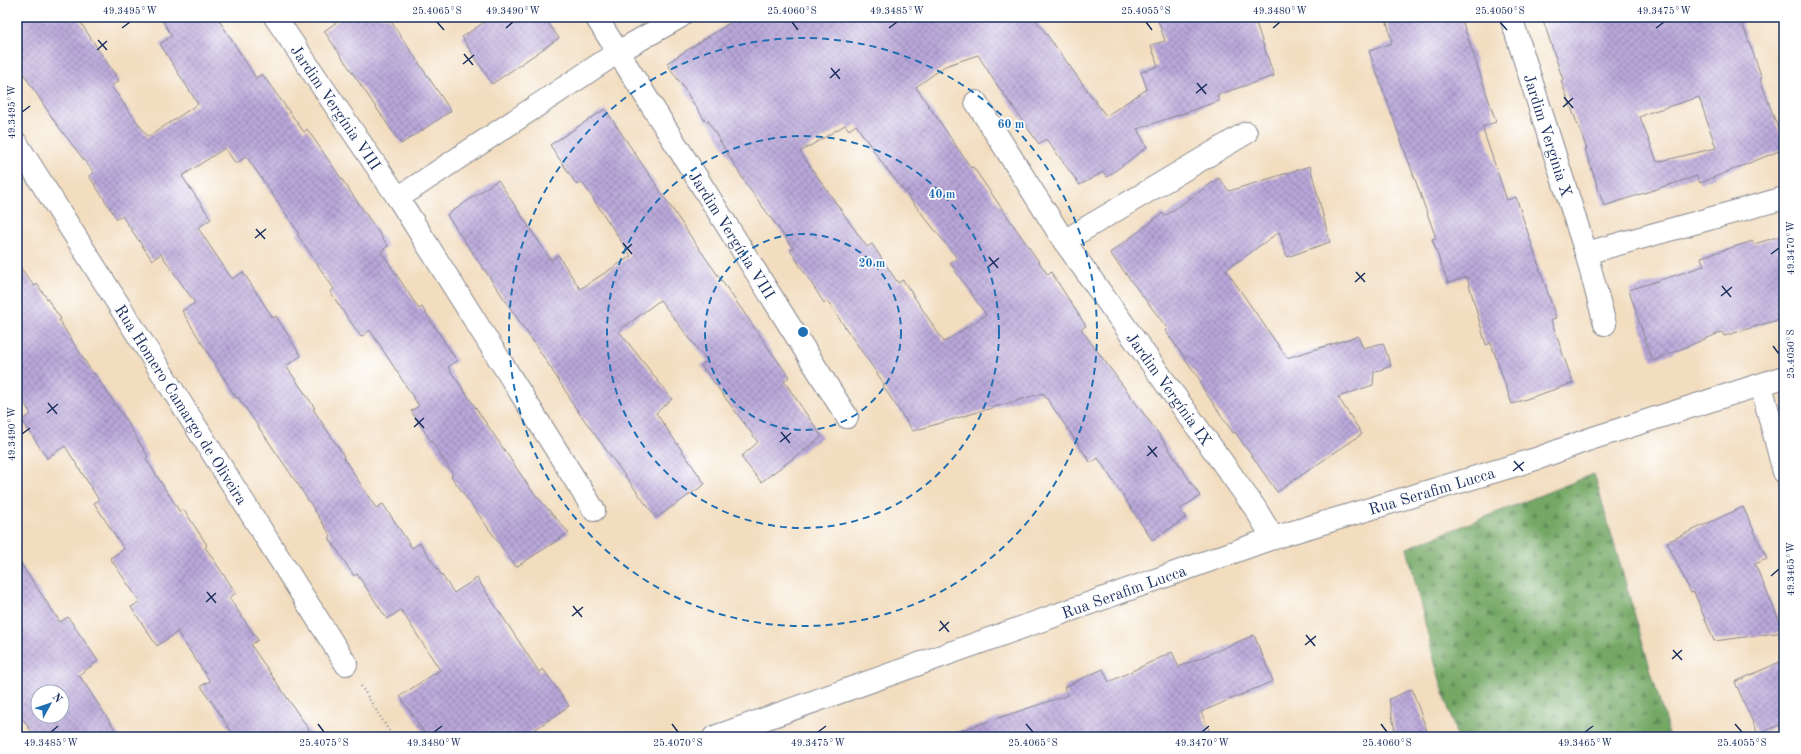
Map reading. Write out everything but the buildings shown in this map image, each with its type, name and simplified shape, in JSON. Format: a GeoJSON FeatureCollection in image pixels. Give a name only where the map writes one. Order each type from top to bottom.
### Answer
{"type":"FeatureCollection","features":[{"type":"Feature","properties":{"kind":"street","name":"Jardim Vergínia VIII"},"geometry":{"type":"LineString","coordinates":[[275,17],[398,198],[594,510]]}},
{"type":"Feature","properties":{"kind":"street","name":"Jardim Vergínia VIII"},"geometry":{"type":"LineString","coordinates":[[596,17],[847,417]]}},
{"type":"Feature","properties":{"kind":"street"},"geometry":{"type":"LineString","coordinates":[[398,198],[618,52],[680,17]]}},
{"type":"Feature","properties":{"kind":"street","name":"Jardim Vergínia X"},"geometry":{"type":"LineString","coordinates":[[1511,17],[1586,254],[1605,324]]}},
{"type":"Feature","properties":{"kind":"street","name":"Jardim Vergínia IX"},"geometry":{"type":"LineString","coordinates":[[976,102],[1064,241],[1255,508],[1273,538]]}},
{"type":"Feature","properties":{"kind":"street"},"geometry":{"type":"LineString","coordinates":[[1064,241],[1246,133]]}},
{"type":"Feature","properties":{"kind":"street","name":"Rua Homero Camargo de Oliveira"},"geometry":{"type":"LineString","coordinates":[[17,144],[346,664]]}},
{"type":"Feature","properties":{"kind":"street"},"geometry":{"type":"LineString","coordinates":[[1586,254],[1784,198]]}},
{"type":"Feature","properties":{"kind":"street","name":"Rua Serafim Lucca"},"geometry":{"type":"LineString","coordinates":[[714,737],[1273,538],[1539,458],[1596,452],[1770,392],[1784,377]]}},
{"type":"Feature","properties":{"kind":"street"},"geometry":{"type":"LineString","coordinates":[[1770,392],[1784,472]]}},
{"type":"Feature","properties":{"kind":"path"},"geometry":{"type":"LineString","coordinates":[[346,664],[393,737]]}},
{"type":"Feature","properties":{"kind":"green space"},"geometry":{"type":"Polygon","coordinates":[[[1594,474],[1670,737],[1457,737],[1433,656],[1407,548],[1594,474]]]}}]}
